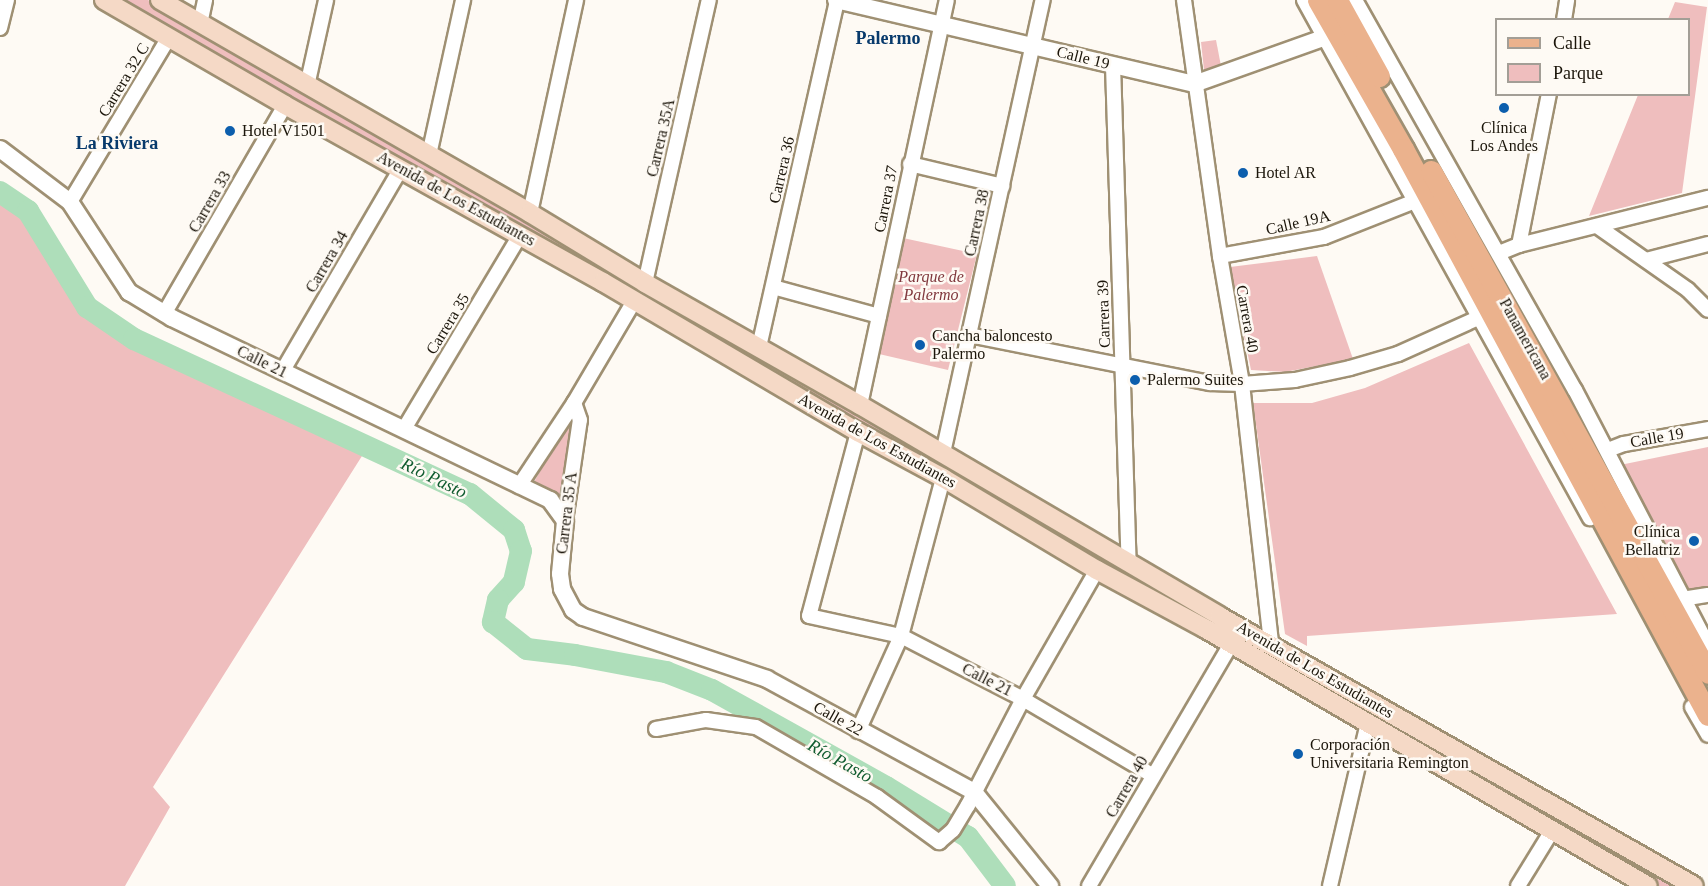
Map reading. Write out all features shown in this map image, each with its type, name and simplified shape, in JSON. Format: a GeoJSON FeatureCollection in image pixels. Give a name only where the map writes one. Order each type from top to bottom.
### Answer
{"type":"FeatureCollection","features":[{"type":"Feature","properties":{"kind":"main road","name":"Avenida de Los Estudiantes"},"geometry":{"type":"LineString","coordinates":[[104,0],[285,105],[561,258],[858,432],[987,503],[1097,570],[1231,644],[1648,886]]}},
{"type":"Feature","properties":{"kind":"main road","name":"Avenida de Los Estudiantes"},"geometry":{"type":"LineString","coordinates":[[160,0],[530,213],[645,283],[1694,886]]}},
{"type":"Feature","properties":{"kind":"main road"},"geometry":{"type":"LineString","coordinates":[[1318,0],[1403,149],[1602,527],[1708,716]]}},
{"type":"Feature","properties":{"kind":"main road","name":"Panamericana"},"geometry":{"type":"LineString","coordinates":[[1344,2],[1567,396],[1708,673]]}},
{"type":"Feature","properties":{"kind":"main road"},"geometry":{"type":"LineString","coordinates":[[561,258],[571,249],[572,239]]}},
{"type":"Feature","properties":{"kind":"main road"},"geometry":{"type":"LineString","coordinates":[[706,343],[703,338],[706,328],[723,328]]}},
{"type":"Feature","properties":{"kind":"main road"},"geometry":{"type":"LineString","coordinates":[[987,503],[994,504],[1000,497],[996,484]]}},
{"type":"Feature","properties":{"kind":"street"},"geometry":{"type":"LineString","coordinates":[[0,28],[7,0]]}},
{"type":"Feature","properties":{"kind":"street"},"geometry":{"type":"LineString","coordinates":[[200,24],[205,0]]}},
{"type":"Feature","properties":{"kind":"street"},"geometry":{"type":"LineString","coordinates":[[307,86],[326,0]]}},
{"type":"Feature","properties":{"kind":"street"},"geometry":{"type":"LineString","coordinates":[[429,156],[463,0]]}},
{"type":"Feature","properties":{"kind":"street"},"geometry":{"type":"LineString","coordinates":[[530,213],[576,0]]}},
{"type":"Feature","properties":{"kind":"street","name":"Carrera 35A"},"geometry":{"type":"LineString","coordinates":[[645,283],[709,0]]}},
{"type":"Feature","properties":{"kind":"street","name":"Calle 19"},"geometry":{"type":"LineString","coordinates":[[837,0],[1194,84]]}},
{"type":"Feature","properties":{"kind":"street","name":"Carrera 36"},"geometry":{"type":"LineString","coordinates":[[759,347],[837,0]]}},
{"type":"Feature","properties":{"kind":"street","name":"Carrera 37"},"geometry":{"type":"LineString","coordinates":[[860,405],[947,0]]}},
{"type":"Feature","properties":{"kind":"street","name":"Carrera 38"},"geometry":{"type":"LineString","coordinates":[[943,453],[1043,0]]}},
{"type":"Feature","properties":{"kind":"street","name":"Carrera 40"},"geometry":{"type":"LineString","coordinates":[[1184,0],[1194,84],[1242,384],[1271,644]]}},
{"type":"Feature","properties":{"kind":"street"},"geometry":{"type":"LineString","coordinates":[[1304,0],[1478,318],[1602,527],[1708,735]]}},
{"type":"Feature","properties":{"kind":"street"},"geometry":{"type":"LineString","coordinates":[[1563,18],[1567,0]]}},
{"type":"Feature","properties":{"kind":"street"},"geometry":{"type":"LineString","coordinates":[[1344,2],[1499,253],[1567,396],[1608,450],[1708,645]]}},
{"type":"Feature","properties":{"kind":"street","name":"Carrera 32 C"},"geometry":{"type":"LineString","coordinates":[[70,202],[169,37]]}},
{"type":"Feature","properties":{"kind":"street"},"geometry":{"type":"LineString","coordinates":[[1194,84],[1326,37]]}},
{"type":"Feature","properties":{"kind":"street","name":"Carrera 39"},"geometry":{"type":"LineString","coordinates":[[1113,65],[1129,562]]}},
{"type":"Feature","properties":{"kind":"street"},"geometry":{"type":"LineString","coordinates":[[1520,245],[1549,96]]}},
{"type":"Feature","properties":{"kind":"street","name":"Carrera 33"},"geometry":{"type":"LineString","coordinates":[[164,314],[285,105]]}},
{"type":"Feature","properties":{"kind":"street","name":"Calle 21"},"geometry":{"type":"LineString","coordinates":[[0,148],[70,202],[129,292],[164,314],[550,500],[565,521]]}},
{"type":"Feature","properties":{"kind":"street"},"geometry":{"type":"LineString","coordinates":[[910,164],[1002,186]]}},
{"type":"Feature","properties":{"kind":"street","name":"Carrera 34"},"geometry":{"type":"LineString","coordinates":[[282,372],[401,168]]}},
{"type":"Feature","properties":{"kind":"street"},"geometry":{"type":"LineString","coordinates":[[1499,253],[1520,245],[1708,198]]}},
{"type":"Feature","properties":{"kind":"street","name":"Calle 19A"},"geometry":{"type":"LineString","coordinates":[[1220,256],[1324,237],[1415,201]]}},
{"type":"Feature","properties":{"kind":"street"},"geometry":{"type":"LineString","coordinates":[[1597,226],[1688,290],[1708,310]]}},
{"type":"Feature","properties":{"kind":"street","name":"Carrera 35"},"geometry":{"type":"LineString","coordinates":[[404,429],[520,235]]}},
{"type":"Feature","properties":{"kind":"street"},"geometry":{"type":"LineString","coordinates":[[1646,260],[1708,244]]}},
{"type":"Feature","properties":{"kind":"street"},"geometry":{"type":"LineString","coordinates":[[773,287],[879,315]]}},
{"type":"Feature","properties":{"kind":"street"},"geometry":{"type":"LineString","coordinates":[[519,486],[574,403],[634,300]]}},
{"type":"Feature","properties":{"kind":"street"},"geometry":{"type":"LineString","coordinates":[[969,335],[1210,383],[1242,384],[1295,380],[1350,368],[1398,354],[1478,318]]}},
{"type":"Feature","properties":{"kind":"street","name":"Carrera 35 A"},"geometry":{"type":"LineString","coordinates":[[574,403],[580,420],[565,521],[560,574],[562,589],[573,610],[583,617]]}},
{"type":"Feature","properties":{"kind":"street","name":"Calle 19"},"geometry":{"type":"LineString","coordinates":[[1608,450],[1624,444],[1708,429]]}},
{"type":"Feature","properties":{"kind":"street","name":"Calle 21"},"geometry":{"type":"LineString","coordinates":[[858,432],[809,616],[902,636],[1023,699],[1152,775]]}},
{"type":"Feature","properties":{"kind":"street"},"geometry":{"type":"LineString","coordinates":[[853,728],[902,636],[943,478]]}},
{"type":"Feature","properties":{"kind":"street"},"geometry":{"type":"LineString","coordinates":[[656,729],[705,720],[756,727],[877,797],[939,842],[953,830],[1023,699],[1097,570]]}},
{"type":"Feature","properties":{"kind":"street"},"geometry":{"type":"LineString","coordinates":[[1682,598],[1708,595]]}},
{"type":"Feature","properties":{"kind":"street","name":"Calle 22"},"geometry":{"type":"LineString","coordinates":[[583,617],[767,679],[853,728],[971,798],[1050,886]]}},
{"type":"Feature","properties":{"kind":"street","name":"Carrera 40"},"geometry":{"type":"LineString","coordinates":[[1089,886],[1152,775],[1231,644]]}},
{"type":"Feature","properties":{"kind":"street"},"geometry":{"type":"LineString","coordinates":[[1330,886],[1368,723]]}},
{"type":"Feature","properties":{"kind":"street"},"geometry":{"type":"LineString","coordinates":[[1518,886],[1553,829]]}},
{"type":"Feature","properties":{"kind":"green space"},"geometry":{"type":"Polygon","coordinates":[[[123,0],[148,0],[705,321],[699,330],[123,0]]]}},
{"type":"Feature","properties":{"kind":"green space"},"geometry":{"type":"Polygon","coordinates":[[[1675,2],[1707,7],[1682,193],[1589,216],[1638,96],[1690,96],[1690,18],[1668,18],[1675,2]]]}},
{"type":"Feature","properties":{"kind":"green space"},"geometry":{"type":"Polygon","coordinates":[[[1216,40],[1221,66],[1204,70],[1201,42],[1216,40]]]}},
{"type":"Feature","properties":{"kind":"green space"},"geometry":{"type":"Polygon","coordinates":[[[0,192],[28,211],[87,307],[134,339],[200,367],[367,448],[153,787],[170,807],[125,886],[0,886],[0,192]]]}},
{"type":"Feature","properties":{"kind":"green space","name":"Parque de Palermo"},"geometry":{"type":"Polygon","coordinates":[[[903,238],[977,254],[948,370],[879,354],[903,238]]]}},
{"type":"Feature","properties":{"kind":"green space"},"geometry":{"type":"Polygon","coordinates":[[[1317,256],[1353,359],[1285,372],[1251,370],[1230,267],[1317,256]]]}},
{"type":"Feature","properties":{"kind":"green space"},"geometry":{"type":"Polygon","coordinates":[[[717,334],[966,479],[961,492],[710,344],[717,334]]]}},
{"type":"Feature","properties":{"kind":"green space"},"geometry":{"type":"Polygon","coordinates":[[[1469,343],[1617,614],[1307,636],[1307,646],[1285,634],[1253,403],[1312,403],[1365,388],[1469,343]]]}},
{"type":"Feature","properties":{"kind":"green space"},"geometry":{"type":"Polygon","coordinates":[[[566,425],[575,430],[560,504],[534,482],[566,425]]]}},
{"type":"Feature","properties":{"kind":"green space"},"geometry":{"type":"Polygon","coordinates":[[[1708,447],[1708,587],[1686,589],[1620,465],[1708,447]]]}},
{"type":"Feature","properties":{"kind":"green space"},"geometry":{"type":"Polygon","coordinates":[[[971,484],[1680,886],[1656,886],[965,495],[971,484]]]}},
{"type":"Feature","properties":{"kind":"waterway","name":"Río Pasto"},"geometry":{"type":"LineString","coordinates":[[0,192],[28,211],[87,307],[134,339],[470,494],[514,530],[521,551],[514,582],[498,600],[493,622],[527,649],[575,655],[666,672],[712,690],[886,787],[968,837],[1005,886]]}},
{"type":"Feature","properties":{"kind":"place","name":"Clínica Los Andes"},"geometry":{"type":"Point","coordinates":[1504,108]}},
{"type":"Feature","properties":{"kind":"place","name":"Hotel V1501"},"geometry":{"type":"Point","coordinates":[230,131]}},
{"type":"Feature","properties":{"kind":"place","name":"Hotel AR"},"geometry":{"type":"Point","coordinates":[1243,173]}},
{"type":"Feature","properties":{"kind":"place","name":"Cancha baloncesto Palermo"},"geometry":{"type":"Point","coordinates":[920,345]}},
{"type":"Feature","properties":{"kind":"place","name":"Palermo Suites"},"geometry":{"type":"Point","coordinates":[1135,380]}},
{"type":"Feature","properties":{"kind":"place","name":"Clínica Bellatriz"},"geometry":{"type":"Point","coordinates":[1694,541]}},
{"type":"Feature","properties":{"kind":"place","name":"Corporación Universitaria Remington"},"geometry":{"type":"Point","coordinates":[1298,754]}},
{"type":"Feature","properties":{"kind":"district","name":"Palermo"},"geometry":{"type":"Point","coordinates":[888,38]}},
{"type":"Feature","properties":{"kind":"district","name":"La Riviera"},"geometry":{"type":"Point","coordinates":[117,143]}}]}
